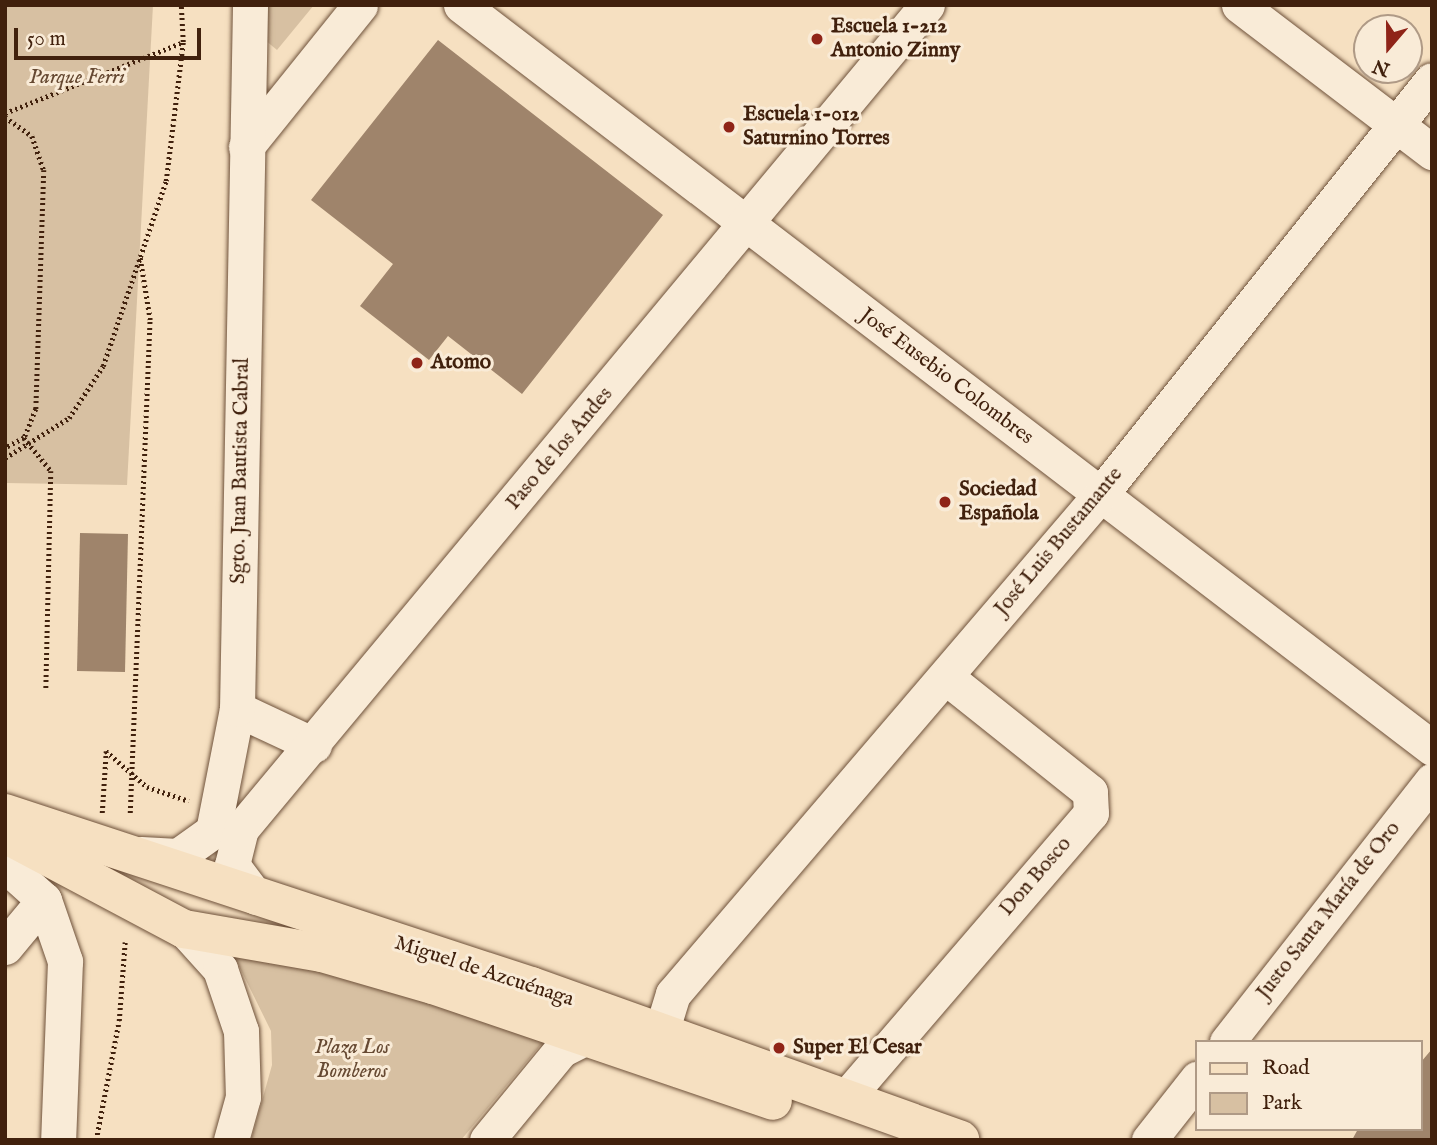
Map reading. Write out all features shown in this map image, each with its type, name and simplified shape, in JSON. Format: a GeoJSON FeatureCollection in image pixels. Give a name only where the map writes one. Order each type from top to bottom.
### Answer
{"type":"FeatureCollection","features":[{"type":"Feature","properties":{"kind":"main road","name":"Miguel de Azcuénaga"},"geometry":{"type":"LineString","coordinates":[[5,813],[625,1018],[960,1140]]}},
{"type":"Feature","properties":{"kind":"main road","name":"Miguel de Azcuénaga"},"geometry":{"type":"LineString","coordinates":[[5,834],[184,929],[323,953],[585,1036],[884,1140]]}},
{"type":"Feature","properties":{"kind":"street","name":"Sgto. Juan Bautista Cabral"},"geometry":{"type":"LineString","coordinates":[[109,848],[178,856],[213,831],[237,709],[250,5]]}},
{"type":"Feature","properties":{"kind":"street"},"geometry":{"type":"LineString","coordinates":[[246,147],[360,5]]}},
{"type":"Feature","properties":{"kind":"street","name":"José Eusebio Colombres"},"geometry":{"type":"LineString","coordinates":[[461,5],[1432,748]]}},
{"type":"Feature","properties":{"kind":"street","name":"Paso de los Andes"},"geometry":{"type":"LineString","coordinates":[[256,897],[232,865],[232,845],[927,5]]}},
{"type":"Feature","properties":{"kind":"street"},"geometry":{"type":"LineString","coordinates":[[1239,5],[1432,152]]}},
{"type":"Feature","properties":{"kind":"street","name":"José Luis Bustamante"},"geometry":{"type":"LineString","coordinates":[[487,1140],[561,1051],[585,1036],[673,994],[1100,495],[1432,80]]}},
{"type":"Feature","properties":{"kind":"street","name":"Don Bosco"},"geometry":{"type":"LineString","coordinates":[[845,1098],[1091,813],[1090,792],[946,677]]}},
{"type":"Feature","properties":{"kind":"street"},"geometry":{"type":"LineString","coordinates":[[237,709],[314,745]]}},
{"type":"Feature","properties":{"kind":"street","name":"Justo Santa María de Oro"},"geometry":{"type":"LineString","coordinates":[[1229,1040],[1432,781]]}},
{"type":"Feature","properties":{"kind":"street"},"geometry":{"type":"LineString","coordinates":[[5,865],[44,900],[65,961],[68,1003],[58,1140]]}},
{"type":"Feature","properties":{"kind":"street"},"geometry":{"type":"LineString","coordinates":[[5,947],[44,900]]}},
{"type":"Feature","properties":{"kind":"street"},"geometry":{"type":"LineString","coordinates":[[184,929],[220,969],[241,1031],[243,1097],[231,1140]]}},
{"type":"Feature","properties":{"kind":"street","name":"José Luis Bustamante"},"geometry":{"type":"LineString","coordinates":[[664,1034],[673,994]]}},
{"type":"Feature","properties":{"kind":"street"},"geometry":{"type":"LineString","coordinates":[[664,1034],[691,1072]]}},
{"type":"Feature","properties":{"kind":"street"},"geometry":{"type":"LineString","coordinates":[[1149,1140],[1196,1080]]}},
{"type":"Feature","properties":{"kind":"path"},"geometry":{"type":"LineString","coordinates":[[5,458],[69,418],[94,386],[166,181],[183,42],[181,5]]}},
{"type":"Feature","properties":{"kind":"path"},"geometry":{"type":"LineString","coordinates":[[5,448],[24,438],[36,409],[44,170],[32,136],[5,115],[183,42]]}},
{"type":"Feature","properties":{"kind":"path"},"geometry":{"type":"LineString","coordinates":[[130,813],[150,320],[140,258]]}},
{"type":"Feature","properties":{"kind":"path"},"geometry":{"type":"LineString","coordinates":[[24,438],[32,442],[51,471],[46,690]]}},
{"type":"Feature","properties":{"kind":"path"},"geometry":{"type":"LineString","coordinates":[[109,848],[106,751],[132,774],[170,795],[194,803],[201,797]]}},
{"type":"Feature","properties":{"kind":"path"},"geometry":{"type":"LineString","coordinates":[[96,1140],[119,1021],[125,942]]}},
{"type":"Feature","properties":{"kind":"green space","name":"Parque Ferri"},"geometry":{"type":"Polygon","coordinates":[[[5,5],[153,5],[127,485],[5,483],[5,5]]]}},
{"type":"Feature","properties":{"kind":"green space"},"geometry":{"type":"Polygon","coordinates":[[[268,5],[314,5],[277,50],[265,40],[268,5]]]}},
{"type":"Feature","properties":{"kind":"green space","name":"Plaza Los Bomberos"},"geometry":{"type":"Polygon","coordinates":[[[232,952],[301,963],[549,1035],[461,1140],[251,1140],[272,1065],[271,1031],[232,952]]]}},
{"type":"Feature","properties":{"kind":"building"},"geometry":{"type":"Polygon","coordinates":[[[438,40],[663,215],[522,394],[448,336],[429,360],[360,306],[393,264],[311,200],[438,40]]]}},
{"type":"Feature","properties":{"kind":"building"},"geometry":{"type":"Polygon","coordinates":[[[80,533],[128,534],[125,672],[77,671],[80,533]]]}},
{"type":"Feature","properties":{"kind":"building"},"geometry":{"type":"Polygon","coordinates":[[[1432,1049],[1432,1140],[1352,1140],[1357,1131],[1423,1131],[1423,1060],[1432,1049]]]}},
{"type":"Feature","properties":{"kind":"place","name":"Escuela 1-212 Antonio Zinny"},"geometry":{"type":"Point","coordinates":[817,39]}},
{"type":"Feature","properties":{"kind":"place","name":"Escuela 1-012 Saturnino Torres"},"geometry":{"type":"Point","coordinates":[729,127]}},
{"type":"Feature","properties":{"kind":"place","name":"Atomo"},"geometry":{"type":"Point","coordinates":[417,363]}},
{"type":"Feature","properties":{"kind":"place","name":"Sociedad Española"},"geometry":{"type":"Point","coordinates":[945,502]}},
{"type":"Feature","properties":{"kind":"place","name":"Super El Cesar"},"geometry":{"type":"Point","coordinates":[779,1048]}}]}
